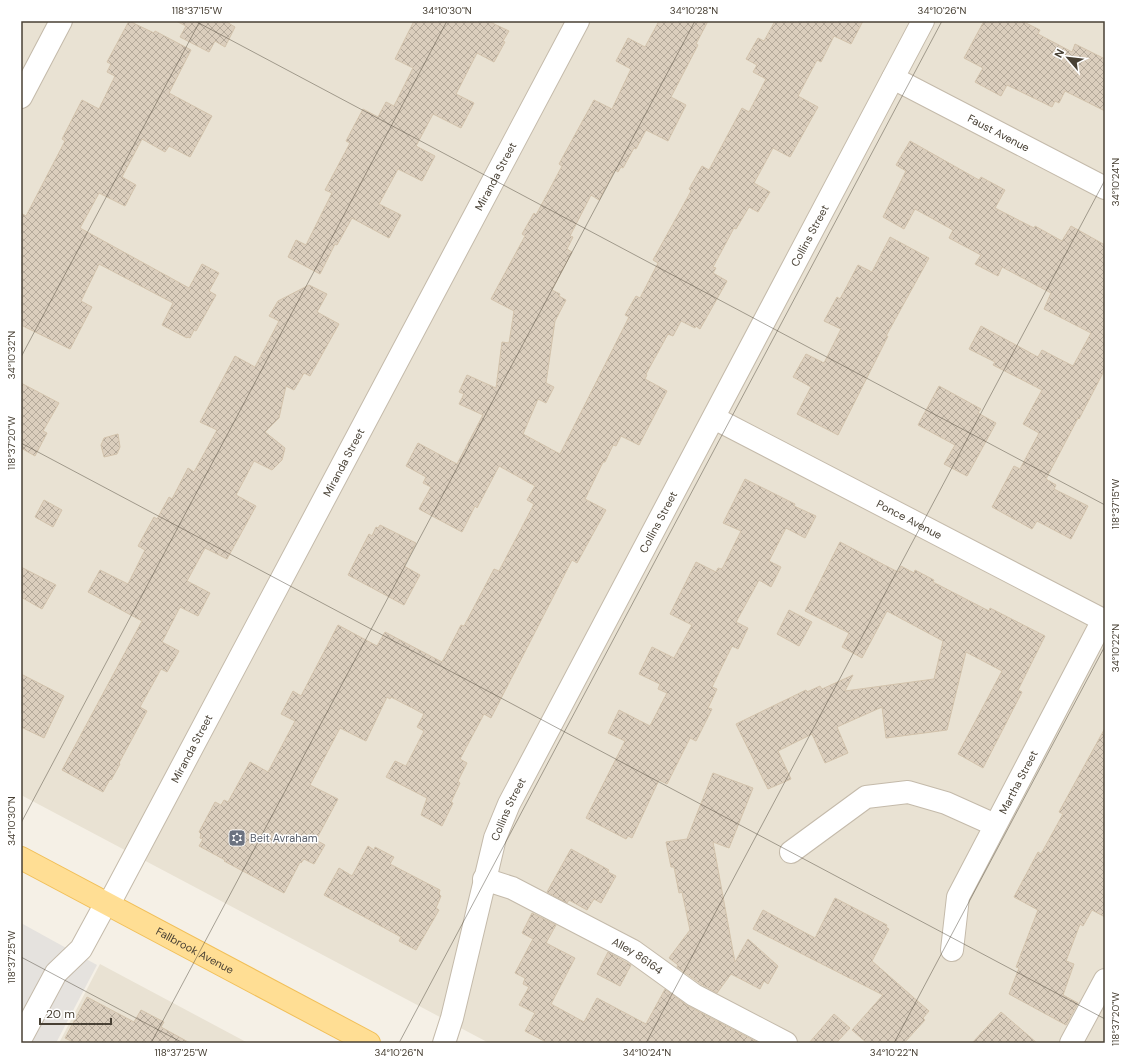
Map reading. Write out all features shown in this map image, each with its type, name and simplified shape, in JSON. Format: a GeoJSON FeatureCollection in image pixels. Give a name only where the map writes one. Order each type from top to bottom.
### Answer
{"type":"FeatureCollection","features":[{"type":"Feature","properties":{"kind":"main road","name":"Fallbrook Avenue"},"geometry":{"type":"LineString","coordinates":[[21,858],[369,1043]]}},
{"type":"Feature","properties":{"kind":"street"},"geometry":{"type":"LineString","coordinates":[[21,97],[61,21]]}},
{"type":"Feature","properties":{"kind":"street","name":"Miranda Street"},"geometry":{"type":"LineString","coordinates":[[21,1038],[56,973],[81,949],[107,904],[578,21]]}},
{"type":"Feature","properties":{"kind":"street","name":"Collins Street"},"geometry":{"type":"LineString","coordinates":[[444,1043],[452,1018],[495,838],[509,804],[923,21]]}},
{"type":"Feature","properties":{"kind":"street","name":"Faust Avenue"},"geometry":{"type":"LineString","coordinates":[[893,78],[1105,188]]}},
{"type":"Feature","properties":{"kind":"street","name":"Ponce Avenue"},"geometry":{"type":"LineString","coordinates":[[714,418],[1104,621]]}},
{"type":"Feature","properties":{"kind":"street","name":"Martha Street"},"geometry":{"type":"LineString","coordinates":[[952,950],[958,897],[1104,621]]}},
{"type":"Feature","properties":{"kind":"street"},"geometry":{"type":"LineString","coordinates":[[792,852],[866,797],[908,792],[946,803],[995,825]]}},
{"type":"Feature","properties":{"kind":"street","name":"Alley 86164"},"geometry":{"type":"LineString","coordinates":[[484,880],[512,888],[633,951],[694,994],[786,1043]]}},
{"type":"Feature","properties":{"kind":"street"},"geometry":{"type":"LineString","coordinates":[[1071,1043],[1105,980]]}},
{"type":"Feature","properties":{"kind":"shaded area"},"geometry":{"type":"Polygon","coordinates":[[[21,21],[1105,21],[1105,1043],[489,1043],[21,795],[21,21]]]}},
{"type":"Feature","properties":{"kind":"shaded area"},"geometry":{"type":"Polygon","coordinates":[[[21,923],[97,965],[56,1043],[21,1043],[21,923]]]}},
{"type":"Feature","properties":{"kind":"shaded area"},"geometry":{"type":"Polygon","coordinates":[[[100,964],[248,1043],[59,1043],[100,964]]]}},
{"type":"Feature","properties":{"kind":"building"},"geometry":{"type":"Polygon","coordinates":[[[129,21],[154,33],[155,31],[191,50],[169,93],[212,116],[190,157],[169,146],[165,152],[142,139],[122,177],[136,185],[125,206],[99,193],[80,228],[189,288],[202,264],[219,273],[209,291],[216,295],[196,331],[194,330],[190,338],[187,338],[162,325],[173,303],[99,264],[81,301],[92,307],[70,349],[21,325],[21,213],[26,216],[65,141],[62,139],[82,100],[99,109],[115,76],[107,72],[111,64],[107,62],[129,21]]]}},
{"type":"Feature","properties":{"kind":"building"},"geometry":{"type":"Polygon","coordinates":[[[176,21],[225,21],[235,27],[225,47],[215,41],[209,52],[180,37],[186,26],[176,21]]]}},
{"type":"Feature","properties":{"kind":"building"},"geometry":{"type":"Polygon","coordinates":[[[414,21],[488,21],[509,31],[494,62],[477,53],[456,94],[474,103],[461,128],[433,114],[416,146],[435,156],[422,181],[398,169],[379,204],[401,215],[389,238],[352,218],[337,245],[335,244],[320,274],[288,257],[296,240],[306,245],[332,193],[325,190],[350,143],[346,141],[363,109],[378,117],[386,102],[394,106],[413,68],[395,59],[414,21]]]}},
{"type":"Feature","properties":{"kind":"building"},"geometry":{"type":"Polygon","coordinates":[[[659,21],[708,21],[696,44],[698,45],[671,97],[686,105],[668,141],[646,130],[636,149],[634,148],[623,168],[621,167],[618,172],[615,170],[599,200],[591,195],[570,236],[573,237],[567,249],[572,252],[552,290],[560,294],[559,296],[566,300],[555,321],[546,383],[554,387],[546,403],[538,399],[523,434],[560,454],[629,317],[625,315],[636,296],[640,298],[658,263],[653,260],[691,191],[689,189],[702,166],[709,170],[742,108],[749,112],[766,79],[753,72],[757,65],[746,59],[758,38],[764,41],[775,21],[863,21],[851,44],[834,36],[821,62],[817,60],[798,96],[818,107],[790,157],[773,148],[754,183],[770,192],[758,212],[749,207],[736,229],[734,228],[713,267],[716,268],[713,273],[727,281],[700,329],[696,326],[695,328],[681,321],[673,336],[668,334],[646,374],[645,379],[667,391],[639,445],[621,436],[616,446],[613,445],[605,462],[603,462],[585,499],[606,510],[577,563],[572,560],[491,718],[484,714],[460,759],[467,763],[458,781],[460,783],[451,802],[453,803],[442,826],[421,815],[427,798],[386,777],[395,761],[406,766],[424,731],[417,727],[424,714],[391,697],[390,699],[387,697],[366,741],[340,728],[310,785],[338,799],[316,840],[325,845],[314,864],[304,859],[301,863],[300,862],[284,893],[199,846],[203,839],[200,838],[201,834],[199,832],[215,802],[221,805],[224,800],[228,802],[250,762],[268,772],[295,721],[281,714],[293,691],[301,696],[338,625],[377,646],[385,632],[442,662],[461,625],[464,626],[494,569],[499,571],[534,504],[527,500],[535,486],[499,466],[477,508],[475,506],[462,532],[419,509],[431,487],[423,483],[426,477],[406,466],[418,443],[457,464],[483,415],[459,404],[464,394],[459,392],[467,375],[496,388],[502,342],[509,343],[514,311],[491,299],[525,236],[522,234],[534,213],[536,215],[562,166],[559,164],[594,100],[612,109],[631,69],[616,61],[628,38],[645,47],[659,21]]]}},
{"type":"Feature","properties":{"kind":"building"},"geometry":{"type":"Polygon","coordinates":[[[984,21],[1022,21],[1040,30],[1038,34],[1072,52],[1075,44],[1105,59],[1105,111],[1065,91],[1059,103],[1055,101],[1052,107],[1007,85],[1001,96],[975,82],[983,68],[964,58],[984,21]]]}},
{"type":"Feature","properties":{"kind":"building"},"geometry":{"type":"Polygon","coordinates":[[[910,141],[979,180],[981,177],[1005,190],[995,208],[1034,228],[1035,226],[1062,241],[1071,226],[1105,245],[1105,369],[1046,479],[1056,485],[1054,489],[1088,506],[1071,539],[1037,521],[1032,529],[992,507],[1014,466],[1020,469],[1039,433],[1023,424],[1042,390],[993,365],[995,362],[969,349],[981,326],[1038,357],[1042,350],[1073,366],[1091,333],[1044,309],[1051,293],[1002,267],[998,276],[975,264],[981,255],[949,238],[953,230],[915,209],[904,229],[883,217],[906,171],[896,165],[910,141]]]}},
{"type":"Feature","properties":{"kind":"building"},"geometry":{"type":"Polygon","coordinates":[[[890,237],[929,258],[886,336],[888,336],[838,435],[797,414],[811,387],[793,377],[806,354],[824,363],[841,329],[824,321],[837,297],[840,299],[858,265],[872,272],[890,237]]]}},
{"type":"Feature","properties":{"kind":"building"},"geometry":{"type":"Polygon","coordinates":[[[309,285],[327,294],[317,312],[339,324],[310,376],[304,373],[294,390],[286,386],[279,418],[265,432],[285,448],[282,460],[272,470],[254,461],[236,495],[256,506],[227,559],[205,548],[187,581],[210,593],[198,616],[180,607],[162,642],[179,651],[167,672],[161,669],[140,707],[147,711],[119,763],[120,764],[103,792],[62,770],[142,621],[88,592],[100,570],[128,584],[145,550],[138,546],[154,517],[157,519],[169,497],[172,499],[188,468],[194,472],[217,430],[200,422],[235,356],[255,367],[279,321],[269,316],[278,301],[309,285]]]}},
{"type":"Feature","properties":{"kind":"building"},"geometry":{"type":"Polygon","coordinates":[[[21,383],[59,403],[43,431],[47,433],[35,456],[21,448],[21,383]]]}},
{"type":"Feature","properties":{"kind":"building"},"geometry":{"type":"Polygon","coordinates":[[[939,386],[981,409],[978,413],[996,423],[967,476],[944,464],[955,445],[918,425],[939,386]]]}},
{"type":"Feature","properties":{"kind":"building"},"geometry":{"type":"Polygon","coordinates":[[[118,434],[120,447],[117,454],[104,457],[101,445],[104,438],[118,434]]]}},
{"type":"Feature","properties":{"kind":"building"},"geometry":{"type":"Polygon","coordinates":[[[745,479],[795,504],[794,506],[816,516],[805,538],[786,528],[769,561],[781,567],[771,587],[759,580],[736,622],[748,628],[738,649],[732,646],[712,687],[717,689],[708,708],[712,709],[696,741],[690,738],[667,784],[659,780],[632,838],[628,836],[626,839],[586,818],[625,741],[608,733],[619,710],[650,726],[667,693],[658,689],[660,684],[639,674],[652,647],[674,658],[692,625],[670,614],[696,562],[716,572],[718,568],[722,569],[741,531],[723,523],[745,479]]]}},
{"type":"Feature","properties":{"kind":"building"},"geometry":{"type":"Polygon","coordinates":[[[44,500],[62,510],[53,527],[35,517],[44,500]]]}},
{"type":"Feature","properties":{"kind":"building"},"geometry":{"type":"Polygon","coordinates":[[[380,525],[416,543],[404,566],[420,575],[404,605],[348,575],[369,534],[372,536],[376,527],[378,528],[380,525]]]}},
{"type":"Feature","properties":{"kind":"building"},"geometry":{"type":"Polygon","coordinates":[[[840,542],[898,572],[901,566],[914,573],[915,570],[934,580],[933,582],[989,611],[990,608],[1045,636],[1018,690],[1022,692],[983,768],[958,754],[1002,671],[966,652],[947,730],[886,738],[882,707],[837,727],[848,753],[825,763],[812,734],[778,751],[791,779],[768,789],[736,724],[806,690],[807,692],[820,686],[822,689],[853,675],[845,691],[934,679],[943,641],[887,611],[862,658],[842,647],[849,633],[805,611],[840,542]]]}},
{"type":"Feature","properties":{"kind":"building"},"geometry":{"type":"Polygon","coordinates":[[[21,567],[56,585],[42,609],[21,597],[21,567]]]}},
{"type":"Feature","properties":{"kind":"building"},"geometry":{"type":"Polygon","coordinates":[[[789,610],[812,622],[799,646],[777,634],[789,610]]]}},
{"type":"Feature","properties":{"kind":"building"},"geometry":{"type":"Polygon","coordinates":[[[21,674],[64,696],[44,738],[21,727],[21,674]]]}},
{"type":"Feature","properties":{"kind":"building"},"geometry":{"type":"Polygon","coordinates":[[[1105,728],[1105,917],[1092,910],[1083,926],[1080,924],[1066,961],[1074,964],[1063,995],[1078,1003],[1066,1025],[1009,994],[1019,968],[1016,967],[1038,910],[1014,897],[1038,852],[1041,854],[1063,814],[1059,812],[1105,728]]]}},
{"type":"Feature","properties":{"kind":"building"},"geometry":{"type":"Polygon","coordinates":[[[713,773],[753,788],[729,848],[713,842],[735,962],[748,939],[778,966],[768,984],[764,981],[760,989],[731,974],[717,993],[677,967],[678,965],[669,958],[690,930],[682,892],[679,893],[674,867],[671,867],[666,842],[687,839],[713,773]]]}},
{"type":"Feature","properties":{"kind":"building"},"geometry":{"type":"Polygon","coordinates":[[[368,846],[374,850],[375,847],[394,857],[390,864],[440,890],[439,894],[441,896],[436,908],[439,910],[416,950],[399,941],[401,937],[324,895],[339,868],[352,876],[368,846]]]}},
{"type":"Feature","properties":{"kind":"building"},"geometry":{"type":"Polygon","coordinates":[[[571,849],[609,870],[608,872],[616,876],[601,903],[594,899],[587,910],[569,900],[567,903],[547,892],[571,849]]]}},
{"type":"Feature","properties":{"kind":"building"},"geometry":{"type":"Polygon","coordinates":[[[835,898],[887,925],[886,927],[889,929],[872,961],[929,1011],[923,1018],[925,1020],[904,1043],[867,1043],[852,1030],[883,995],[753,929],[763,910],[815,938],[835,898]]]}},
{"type":"Feature","properties":{"kind":"building"},"geometry":{"type":"Polygon","coordinates":[[[532,913],[556,925],[546,943],[575,958],[551,1004],[584,1022],[597,998],[646,1024],[665,989],[688,1006],[759,1043],[548,1043],[525,1031],[535,1013],[519,1005],[529,987],[523,984],[525,978],[515,973],[533,939],[522,933],[532,913]]]}},
{"type":"Feature","properties":{"kind":"building"},"geometry":{"type":"Polygon","coordinates":[[[608,952],[631,965],[620,986],[597,974],[608,952]]]}},
{"type":"Feature","properties":{"kind":"building"},"geometry":{"type":"Polygon","coordinates":[[[87,997],[134,1022],[141,1010],[164,1022],[161,1027],[190,1043],[75,1043],[65,1038],[87,997]]]}},
{"type":"Feature","properties":{"kind":"building"},"geometry":{"type":"Polygon","coordinates":[[[1001,1012],[1037,1043],[972,1043],[1001,1012]]]}},
{"type":"Feature","properties":{"kind":"building"},"geometry":{"type":"Polygon","coordinates":[[[834,1014],[850,1028],[836,1043],[809,1043],[834,1014]]]}},
{"type":"Feature","properties":{"kind":"place","name":"Beit Avraham"},"geometry":{"type":"Point","coordinates":[237,838]}}]}
